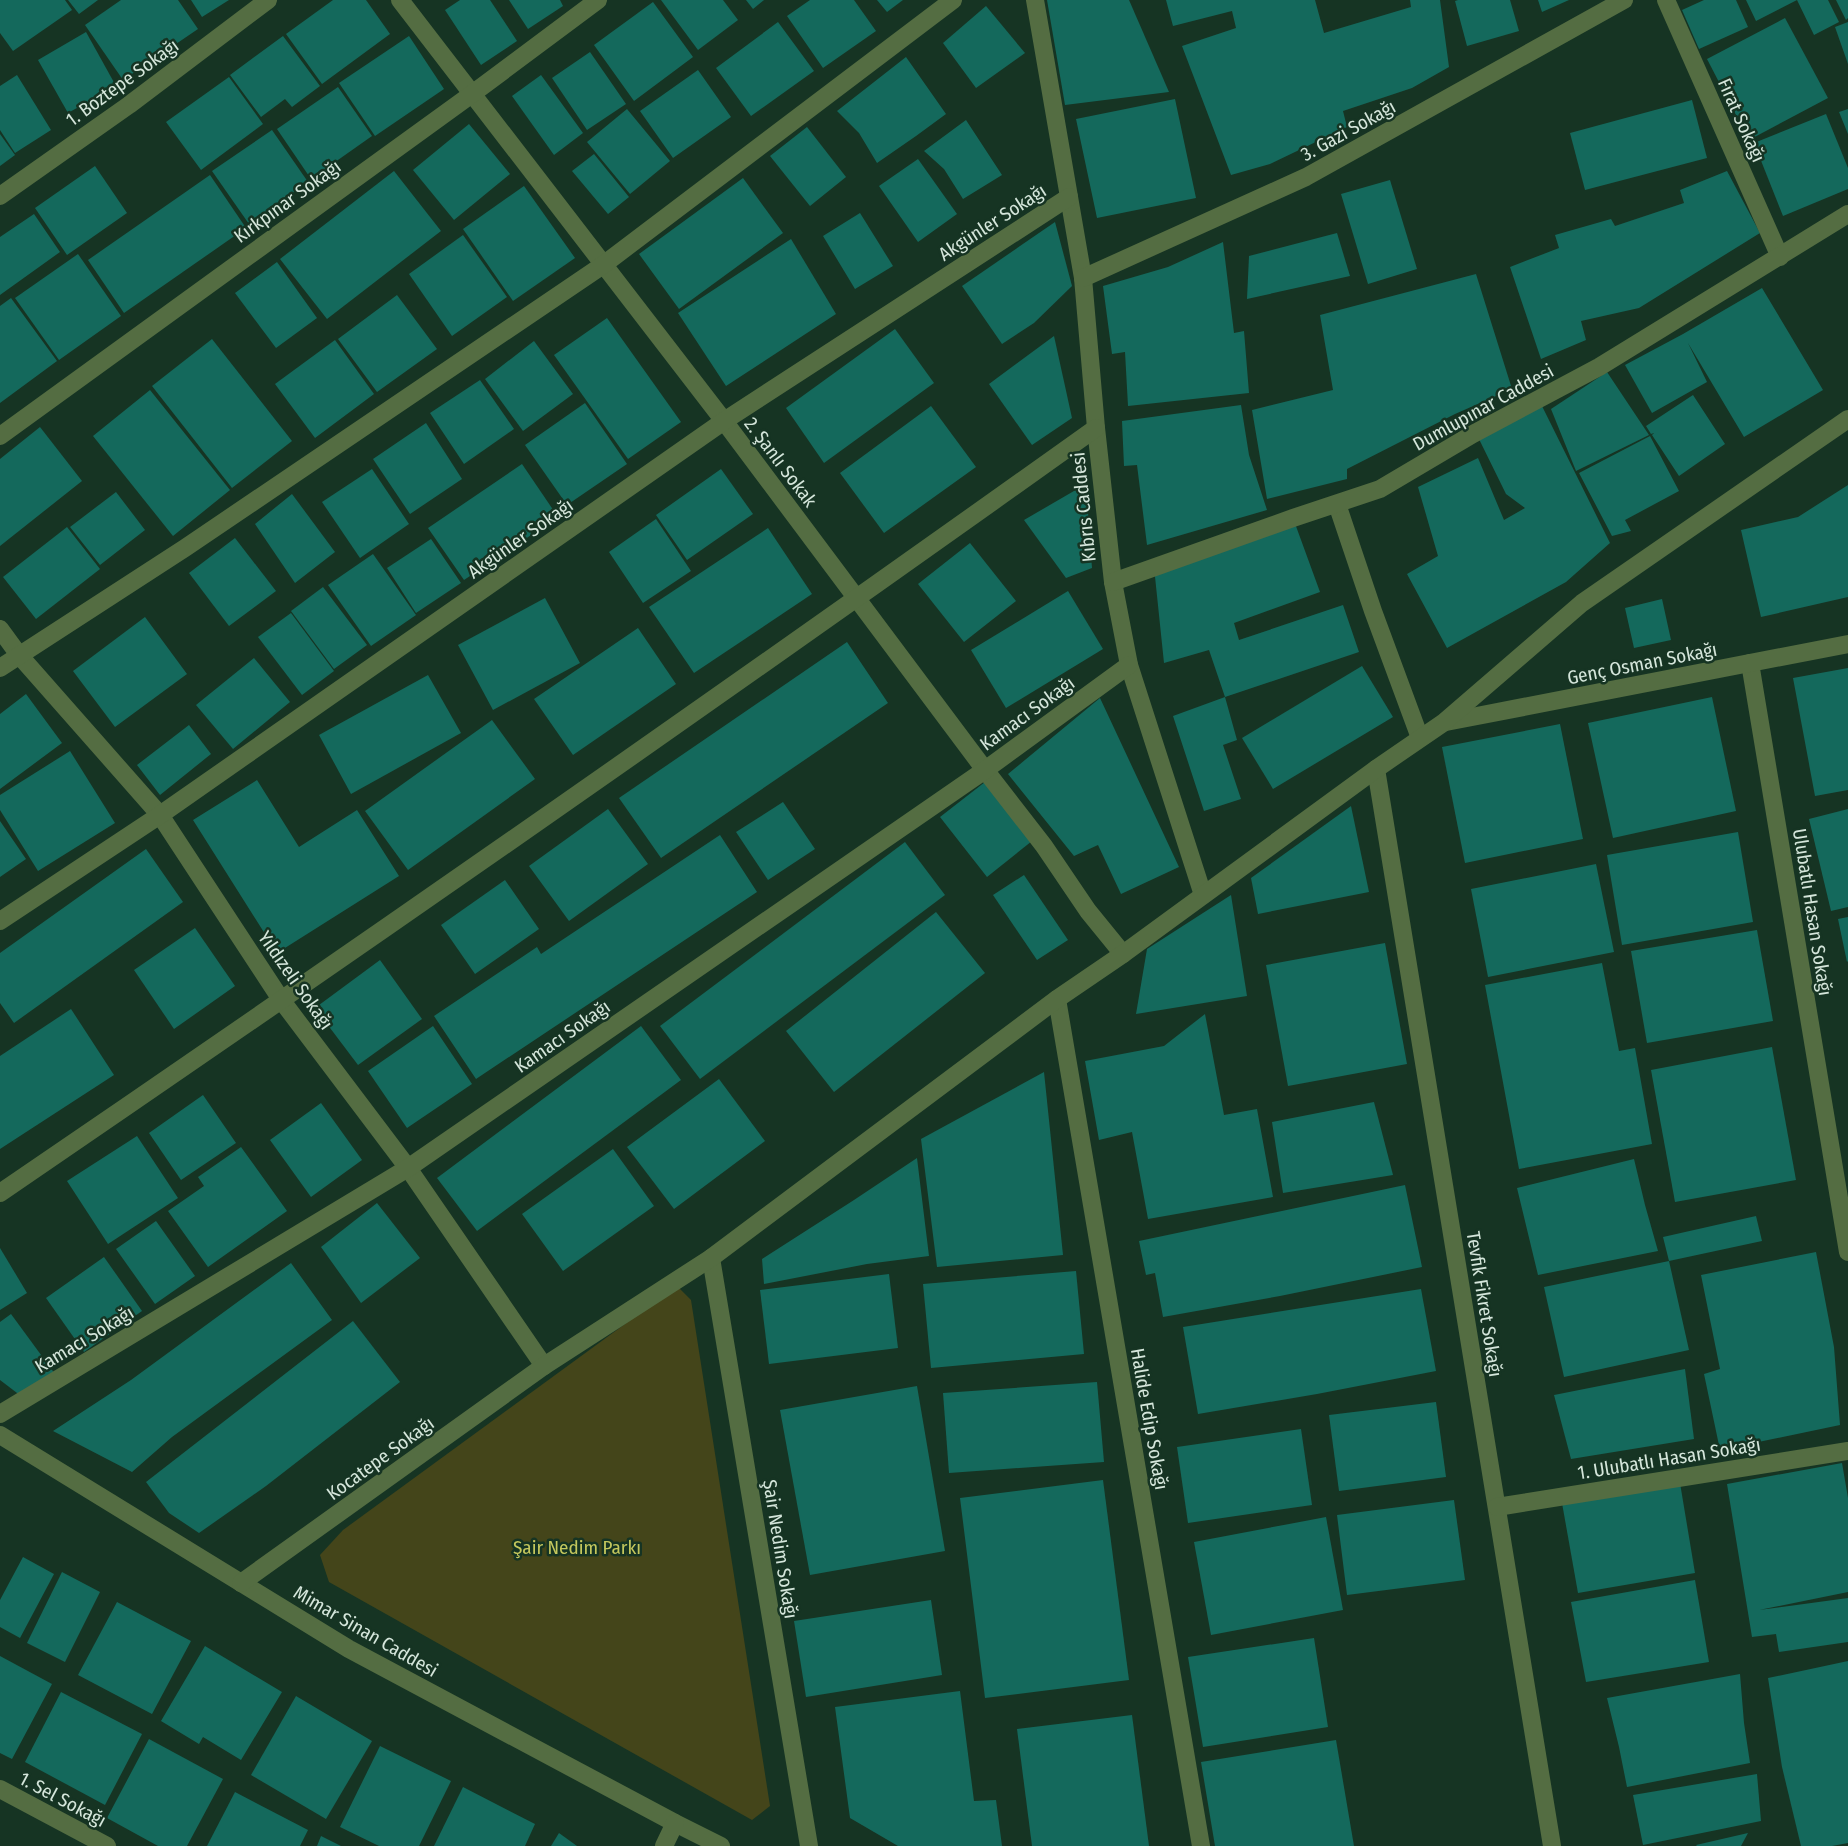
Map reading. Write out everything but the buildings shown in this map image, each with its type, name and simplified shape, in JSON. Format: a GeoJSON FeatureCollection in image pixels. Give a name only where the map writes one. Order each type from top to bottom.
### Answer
{"type":"FeatureCollection","features":[{"type":"Feature","properties":{"kind":"street","name":"1. Boztepe Sokağı"},"geometry":{"type":"LineString","coordinates":[[0,196],[129,105],[268,0]]}},
{"type":"Feature","properties":{"kind":"street","name":"2. Şanlı Sokak"},"geometry":{"type":"LineString","coordinates":[[400,0],[724,421],[1044,846],[1088,911],[1122,954]]}},
{"type":"Feature","properties":{"kind":"street","name":"Kırkpınar Sokağı"},"geometry":{"type":"LineString","coordinates":[[0,436],[598,0]]}},
{"type":"Feature","properties":{"kind":"street"},"geometry":{"type":"LineString","coordinates":[[0,668],[185,548],[603,265],[953,0]]}},
{"type":"Feature","properties":{"kind":"street","name":"Kıbrıs Caddesi"},"geometry":{"type":"LineString","coordinates":[[1035,0],[1083,278],[1113,582],[1129,664],[1203,895]]}},
{"type":"Feature","properties":{"kind":"street","name":"3. Gazi Sokağı"},"geometry":{"type":"LineString","coordinates":[[1083,278],[1306,177],[1623,0]]}},
{"type":"Feature","properties":{"kind":"street","name":"Fırat Sokağı"},"geometry":{"type":"LineString","coordinates":[[1666,0],[1780,257]]}},
{"type":"Feature","properties":{"kind":"street","name":"Akgünler Sokağı"},"geometry":{"type":"LineString","coordinates":[[0,921],[160,815],[724,421],[1069,197]]}},
{"type":"Feature","properties":{"kind":"street","name":"Dumlupınar Caddesi"},"geometry":{"type":"LineString","coordinates":[[1113,582],[1380,489],[1473,434],[1599,367],[1848,214]]}},
{"type":"Feature","properties":{"kind":"street"},"geometry":{"type":"LineString","coordinates":[[1443,723],[1582,603],[1848,419]]}},
{"type":"Feature","properties":{"kind":"street"},"geometry":{"type":"LineString","coordinates":[[0,1194],[282,1001],[1096,428]]}},
{"type":"Feature","properties":{"kind":"street"},"geometry":{"type":"LineString","coordinates":[[1337,504],[1420,738]]}},
{"type":"Feature","properties":{"kind":"street","name":"Yıldızeli Sokağı"},"geometry":{"type":"LineString","coordinates":[[0,629],[19,655],[160,815],[282,1001],[408,1168],[544,1366]]}},
{"type":"Feature","properties":{"kind":"street","name":"Genç Osman Sokağı"},"geometry":{"type":"LineString","coordinates":[[1443,723],[1848,644]]}},
{"type":"Feature","properties":{"kind":"street","name":"Ulubatlı Hasan Sokağı"},"geometry":{"type":"LineString","coordinates":[[1750,663],[1848,1252]]}},
{"type":"Feature","properties":{"kind":"street","name":"Kamacı Sokağı"},"geometry":{"type":"LineString","coordinates":[[0,1414],[408,1168],[985,770],[1129,664]]}},
{"type":"Feature","properties":{"kind":"street","name":"Kocatepe Sokağı"},"geometry":{"type":"LineString","coordinates":[[241,1583],[544,1366],[711,1258],[1058,999],[1443,723]]}},
{"type":"Feature","properties":{"kind":"street","name":"Tevfik Fikret Sokağı"},"geometry":{"type":"LineString","coordinates":[[1376,769],[1552,1846]]}},
{"type":"Feature","properties":{"kind":"street","name":"Halide Edip Sokağı"},"geometry":{"type":"LineString","coordinates":[[1058,999],[1201,1846]]}},
{"type":"Feature","properties":{"kind":"street","name":"Şair Nedim Sokağı"},"geometry":{"type":"LineString","coordinates":[[711,1258],[809,1846]]}},
{"type":"Feature","properties":{"kind":"street","name":"Mimar Sinan Caddesi"},"geometry":{"type":"LineString","coordinates":[[0,1435],[349,1649],[721,1846]]}},
{"type":"Feature","properties":{"kind":"street","name":"1. Ulubatlı Hasan Sokağı"},"geometry":{"type":"LineString","coordinates":[[1497,1507],[1848,1451]]}},
{"type":"Feature","properties":{"kind":"street","name":"1. Sel Sokağı"},"geometry":{"type":"LineString","coordinates":[[0,1789],[107,1846]]}},
{"type":"Feature","properties":{"kind":"street"},"geometry":{"type":"LineString","coordinates":[[664,1846],[675,1823]]}},
{"type":"Feature","properties":{"kind":"green space","name":"Şair Nedim Parkı"},"geometry":{"type":"Polygon","coordinates":[[[677,1286],[691,1300],[770,1806],[752,1820],[329,1582],[320,1555],[343,1530],[677,1286]]]}}]}
